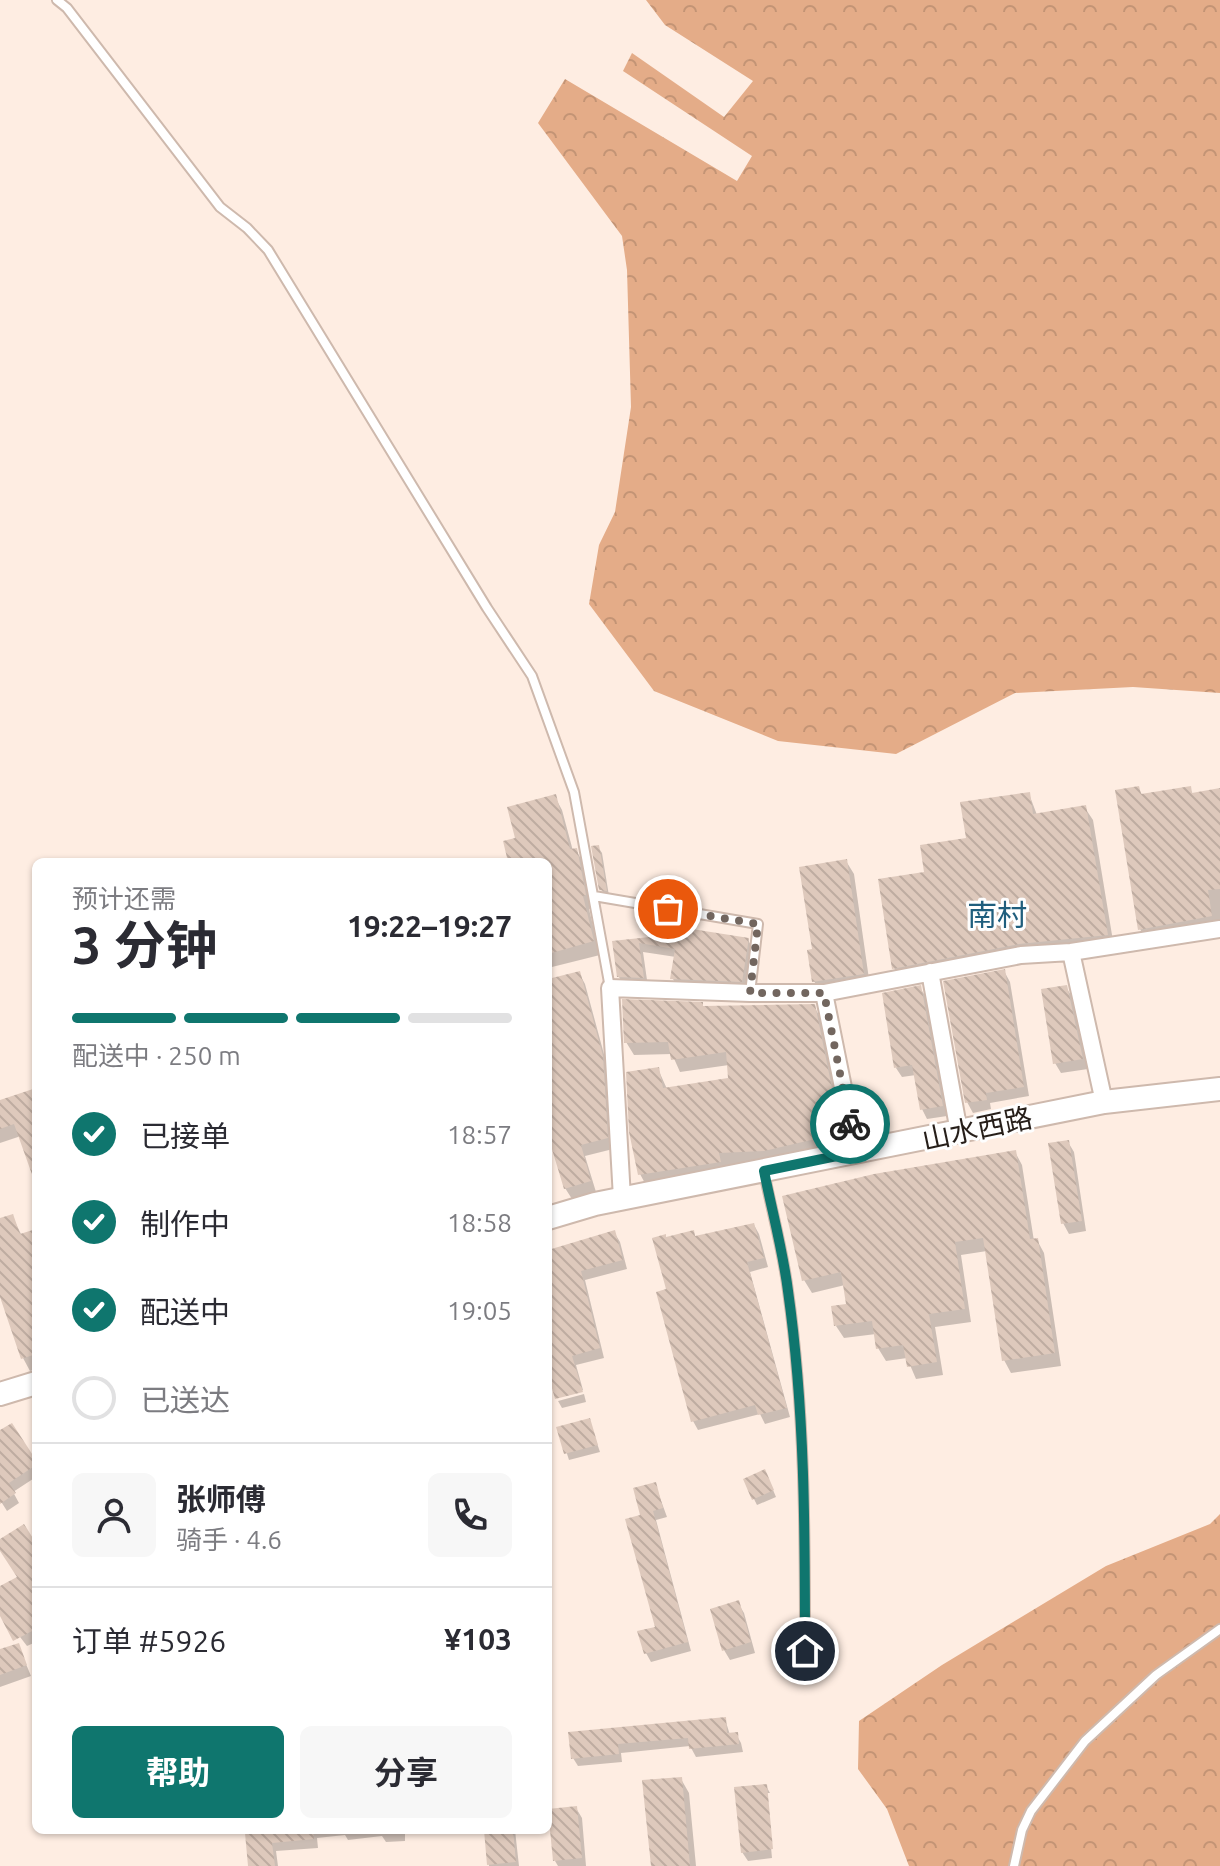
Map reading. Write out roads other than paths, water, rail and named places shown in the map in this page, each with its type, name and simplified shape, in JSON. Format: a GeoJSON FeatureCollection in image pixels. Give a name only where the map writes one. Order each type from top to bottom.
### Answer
{"type":"FeatureCollection","features":[{"type":"Feature","properties":{"kind":"street"},"geometry":{"type":"LineString","coordinates":[[622,1198],[610,988],[824,993],[1021,955],[1071,952],[1220,929]]}},
{"type":"Feature","properties":{"kind":"street"},"geometry":{"type":"LineString","coordinates":[[1071,952],[1104,1102]]}},
{"type":"Feature","properties":{"kind":"street"},"geometry":{"type":"LineString","coordinates":[[930,972],[959,1132]]}},
{"type":"Feature","properties":{"kind":"street"},"geometry":{"type":"LineString","coordinates":[[824,993],[856,1152]]}},
{"type":"Feature","properties":{"kind":"street","name":"山水西路"},"geometry":{"type":"LineString","coordinates":[[552,1217],[622,1198],[1104,1102],[1220,1089]]}},
{"type":"Feature","properties":{"kind":"street"},"geometry":{"type":"LineString","coordinates":[[0,1394],[32,1384]]}},
{"type":"Feature","properties":{"kind":"lane"},"geometry":{"type":"LineString","coordinates":[[57,0],[67,8],[220,207],[268,250],[487,608],[532,676],[574,792],[610,988]]}},
{"type":"Feature","properties":{"kind":"lane"},"geometry":{"type":"LineString","coordinates":[[594,896],[758,924],[750,993]]}},
{"type":"Feature","properties":{"kind":"lane"},"geometry":{"type":"LineString","coordinates":[[764,1171],[788,1290],[799,1406],[804,1499],[805,1651]]}},
{"type":"Feature","properties":{"kind":"lane"},"geometry":{"type":"LineString","coordinates":[[1014,1866],[1022,1830],[1031,1811],[1085,1741],[1156,1675],[1220,1629]]}},
{"type":"Feature","properties":{"kind":"district","name":"南村"},"geometry":{"type":"Point","coordinates":[997,915]}}]}
